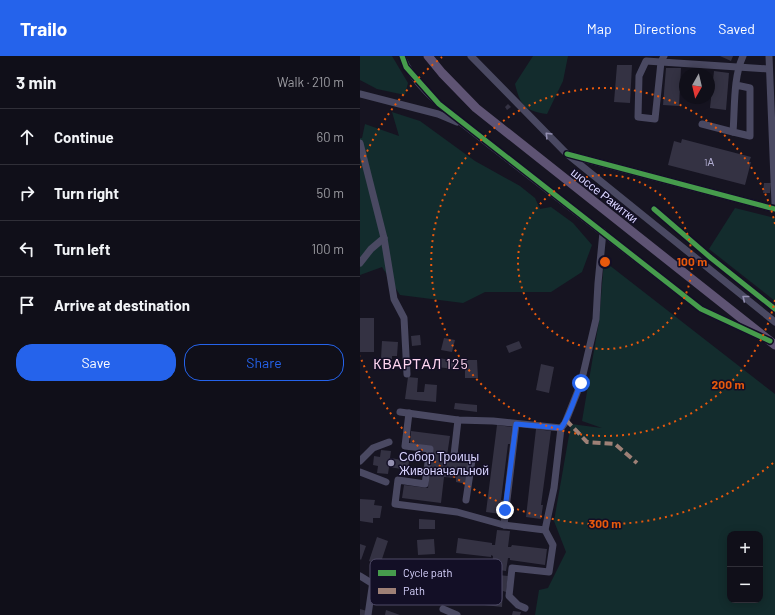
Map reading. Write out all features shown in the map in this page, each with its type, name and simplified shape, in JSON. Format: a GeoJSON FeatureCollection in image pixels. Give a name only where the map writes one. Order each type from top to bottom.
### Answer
{"type":"FeatureCollection","features":[{"type":"Feature","properties":{"kind":"main road","name":"шоссе Ракитки"},"geometry":{"type":"LineString","coordinates":[[428,56],[442,73],[476,108],[773,343]]}},
{"type":"Feature","properties":{"kind":"street"},"geometry":{"type":"LineString","coordinates":[[402,56],[406,68],[439,104],[701,309],[773,343]]}},
{"type":"Feature","properties":{"kind":"street"},"geometry":{"type":"LineString","coordinates":[[471,56],[567,154],[775,322]]}},
{"type":"Feature","properties":{"kind":"street"},"geometry":{"type":"LineString","coordinates":[[733,132],[738,68],[743,56]]}},
{"type":"Feature","properties":{"kind":"street"},"geometry":{"type":"LineString","coordinates":[[769,56],[768,69],[774,160],[775,204]]}},
{"type":"Feature","properties":{"kind":"street"},"geometry":{"type":"LineString","coordinates":[[662,59],[655,119],[638,117],[639,76],[647,58],[662,59],[738,68],[768,69]]}},
{"type":"Feature","properties":{"kind":"street"},"geometry":{"type":"LineString","coordinates":[[702,124],[750,136],[750,88],[736,85]]}},
{"type":"Feature","properties":{"kind":"street"},"geometry":{"type":"LineString","coordinates":[[360,94],[438,114],[463,124]]}},
{"type":"Feature","properties":{"kind":"street"},"geometry":{"type":"LineString","coordinates":[[360,143],[384,238],[394,299],[404,318],[407,374]]}},
{"type":"Feature","properties":{"kind":"street"},"geometry":{"type":"LineString","coordinates":[[567,154],[775,209]]}},
{"type":"Feature","properties":{"kind":"street"},"geometry":{"type":"LineString","coordinates":[[525,609],[518,605],[509,596],[512,568],[549,572],[553,545],[545,530],[554,488],[561,428],[565,423],[572,402],[581,383],[596,319],[603,232]]}},
{"type":"Feature","properties":{"kind":"street"},"geometry":{"type":"LineString","coordinates":[[360,263],[371,249],[384,238]]}},
{"type":"Feature","properties":{"kind":"street"},"geometry":{"type":"LineString","coordinates":[[400,412],[458,420],[493,420],[516,424],[561,428]]}},
{"type":"Feature","properties":{"kind":"street"},"geometry":{"type":"LineString","coordinates":[[409,414],[405,446],[430,449],[425,484],[398,480],[395,504],[457,512],[504,525],[545,530]]}},
{"type":"Feature","properties":{"kind":"street"},"geometry":{"type":"LineString","coordinates":[[458,420],[454,455],[472,460],[466,500]]}},
{"type":"Feature","properties":{"kind":"street"},"geometry":{"type":"LineString","coordinates":[[504,525],[516,424]]}},
{"type":"Feature","properties":{"kind":"street"},"geometry":{"type":"LineString","coordinates":[[360,460],[373,448],[389,442]]}},
{"type":"Feature","properties":{"kind":"street"},"geometry":{"type":"LineString","coordinates":[[360,472],[386,482]]}},
{"type":"Feature","properties":{"kind":"street"},"geometry":{"type":"LineString","coordinates":[[360,576],[370,581]]}},
{"type":"Feature","properties":{"kind":"street"},"geometry":{"type":"LineString","coordinates":[[368,615],[370,602]]}},
{"type":"Feature","properties":{"kind":"street"},"geometry":{"type":"LineString","coordinates":[[443,609],[454,615]]}},
{"type":"Feature","properties":{"kind":"green space"},"geometry":{"type":"Polygon","coordinates":[[[360,56],[392,56],[408,83],[405,95],[377,89],[360,80],[360,56]]]}},
{"type":"Feature","properties":{"kind":"green space"},"geometry":{"type":"Polygon","coordinates":[[[533,56],[568,56],[563,81],[547,114],[533,111],[525,106],[519,97],[515,84],[533,56]]]}},
{"type":"Feature","properties":{"kind":"green space"},"geometry":{"type":"Polygon","coordinates":[[[392,112],[420,121],[475,161],[520,186],[535,198],[540,209],[551,207],[573,223],[592,245],[582,272],[551,292],[485,292],[463,303],[400,295],[382,267],[360,275],[360,138],[362,138],[365,124],[399,136],[392,112]]]}},
{"type":"Feature","properties":{"kind":"green space"},"geometry":{"type":"Polygon","coordinates":[[[735,208],[775,218],[775,301],[709,249],[735,208]]]}},
{"type":"Feature","properties":{"kind":"green space"},"geometry":{"type":"Polygon","coordinates":[[[604,261],[775,394],[775,615],[535,615],[539,590],[548,588],[566,552],[554,521],[571,424],[602,428],[582,421],[599,321],[604,261]]]}},
{"type":"Feature","properties":{"kind":"building"},"geometry":{"type":"Polygon","coordinates":[[[720,56],[733,56],[731,61],[720,56]]]}},
{"type":"Feature","properties":{"kind":"building"},"geometry":{"type":"Polygon","coordinates":[[[617,65],[632,65],[630,103],[614,102],[617,65]]]}},
{"type":"Feature","properties":{"kind":"building"},"geometry":{"type":"Polygon","coordinates":[[[666,68],[679,68],[679,106],[663,105],[666,68]]]}},
{"type":"Feature","properties":{"kind":"building"},"geometry":{"type":"Polygon","coordinates":[[[715,71],[729,73],[726,110],[710,108],[710,104],[715,104],[715,71]]]}},
{"type":"Feature","properties":{"kind":"building"},"geometry":{"type":"Polygon","coordinates":[[[508,104],[511,107],[507,110],[505,107],[508,104]]]}},
{"type":"Feature","properties":{"kind":"building"},"geometry":{"type":"Polygon","coordinates":[[[682,139],[751,157],[745,185],[668,165],[674,141],[681,143],[682,139]]]}},
{"type":"Feature","properties":{"kind":"building"},"geometry":{"type":"Polygon","coordinates":[[[764,183],[771,183],[770,193],[763,193],[764,183]]]}},
{"type":"Feature","properties":{"kind":"building"},"geometry":{"type":"Polygon","coordinates":[[[360,318],[374,318],[374,352],[360,352],[360,318]]]}},
{"type":"Feature","properties":{"kind":"building"},"geometry":{"type":"Polygon","coordinates":[[[420,335],[421,345],[412,346],[411,336],[420,335]]]}},
{"type":"Feature","properties":{"kind":"building"},"geometry":{"type":"Polygon","coordinates":[[[444,338],[455,340],[452,352],[441,350],[444,338]]]}},
{"type":"Feature","properties":{"kind":"building"},"geometry":{"type":"Polygon","coordinates":[[[382,341],[398,342],[397,356],[392,356],[392,359],[381,358],[382,341]]]}},
{"type":"Feature","properties":{"kind":"building"},"geometry":{"type":"Polygon","coordinates":[[[519,341],[522,348],[509,353],[506,346],[519,341]]]}},
{"type":"Feature","properties":{"kind":"building"},"geometry":{"type":"Polygon","coordinates":[[[439,358],[455,361],[454,369],[437,367],[439,358]]]}},
{"type":"Feature","properties":{"kind":"building"},"geometry":{"type":"Polygon","coordinates":[[[465,360],[477,360],[478,378],[465,378],[465,360]]]}},
{"type":"Feature","properties":{"kind":"building"},"geometry":{"type":"Polygon","coordinates":[[[541,364],[554,367],[549,393],[536,390],[541,364]]]}},
{"type":"Feature","properties":{"kind":"building"},"geometry":{"type":"Polygon","coordinates":[[[408,377],[418,378],[417,392],[424,392],[425,384],[437,385],[436,402],[405,399],[408,377]]]}},
{"type":"Feature","properties":{"kind":"building"},"geometry":{"type":"Polygon","coordinates":[[[455,403],[477,405],[477,412],[454,409],[455,403]]]}},
{"type":"Feature","properties":{"kind":"building"},"geometry":{"type":"Polygon","coordinates":[[[497,425],[512,427],[510,444],[508,444],[501,500],[503,500],[501,514],[486,512],[497,425]]]}},
{"type":"Feature","properties":{"kind":"building"},"geometry":{"type":"Polygon","coordinates":[[[536,429],[551,431],[541,505],[543,505],[541,519],[526,517],[536,429]]]}},
{"type":"Feature","properties":{"kind":"building"},"geometry":{"type":"Polygon","coordinates":[[[411,431],[450,436],[446,462],[469,463],[467,484],[456,482],[456,478],[444,477],[441,503],[402,498],[404,485],[428,488],[433,447],[410,444],[411,431]]]}},
{"type":"Feature","properties":{"kind":"building","name":"Собор Троицы Живоначальной"},"geometry":{"type":"Polygon","coordinates":[[[381,450],[391,451],[390,458],[409,461],[408,470],[389,467],[388,474],[377,473],[378,466],[373,465],[374,456],[380,457],[381,450]]]}},
{"type":"Feature","properties":{"kind":"building"},"geometry":{"type":"Polygon","coordinates":[[[360,499],[375,500],[374,505],[382,506],[380,518],[373,518],[373,523],[360,521],[360,499]]]}},
{"type":"Feature","properties":{"kind":"building"},"geometry":{"type":"Polygon","coordinates":[[[419,519],[435,520],[435,529],[419,529],[419,519]]]}},
{"type":"Feature","properties":{"kind":"building"},"geometry":{"type":"Polygon","coordinates":[[[497,530],[510,531],[508,547],[511,547],[512,545],[547,549],[545,565],[510,560],[510,558],[508,558],[506,571],[502,570],[502,559],[493,559],[493,556],[491,555],[491,557],[456,553],[458,538],[492,543],[492,545],[495,545],[497,530]]]}},
{"type":"Feature","properties":{"kind":"building"},"geometry":{"type":"Polygon","coordinates":[[[377,537],[388,541],[382,559],[370,559],[369,561],[377,537]]]}},
{"type":"Feature","properties":{"kind":"building"},"geometry":{"type":"Polygon","coordinates":[[[434,539],[435,554],[418,555],[417,540],[434,539]]]}},
{"type":"Feature","properties":{"kind":"building"},"geometry":{"type":"Polygon","coordinates":[[[360,544],[366,546],[361,560],[360,559],[360,544]]]}},
{"type":"Feature","properties":{"kind":"building"},"geometry":{"type":"Polygon","coordinates":[[[502,575],[508,576],[506,592],[503,591],[502,607],[484,605],[502,605],[502,575]]]}},
{"type":"Feature","properties":{"kind":"building"},"geometry":{"type":"Polygon","coordinates":[[[360,609],[367,611],[366,615],[360,615],[360,609]]]}},
{"type":"Feature","properties":{"kind":"building"},"geometry":{"type":"Polygon","coordinates":[[[386,610],[400,615],[385,615],[386,610]]]}},
{"type":"Feature","properties":{"kind":"building"},"geometry":{"type":"Polygon","coordinates":[[[513,611],[521,612],[520,615],[512,615],[513,611]]]}},
{"type":"Feature","properties":{"kind":"marked path"},"geometry":{"type":"LineString","coordinates":[[566,420],[587,442],[615,444],[637,463]]}},
{"type":"Feature","properties":{"kind":"cycle path"},"geometry":{"type":"LineString","coordinates":[[402,56],[406,67],[439,104],[701,309],[770,341]]}},
{"type":"Feature","properties":{"kind":"cycle path"},"geometry":{"type":"LineString","coordinates":[[567,154],[775,209]]}},
{"type":"Feature","properties":{"kind":"cycle path"},"geometry":{"type":"LineString","coordinates":[[654,209],[711,258],[775,309]]}},
{"type":"Feature","properties":{"kind":"place","name":"Собор Троицы Живоначальной"},"geometry":{"type":"Point","coordinates":[391,463]}},
{"type":"Feature","properties":{"kind":"district","name":"КВАРТАЛ 125"},"geometry":{"type":"Point","coordinates":[421,363]}},
{"type":"Feature","properties":{"kind":"route"},"geometry":{"type":"LineString","coordinates":[[505,510],[516,424],[561,428],[565,423],[572,402],[581,383]]}}]}
